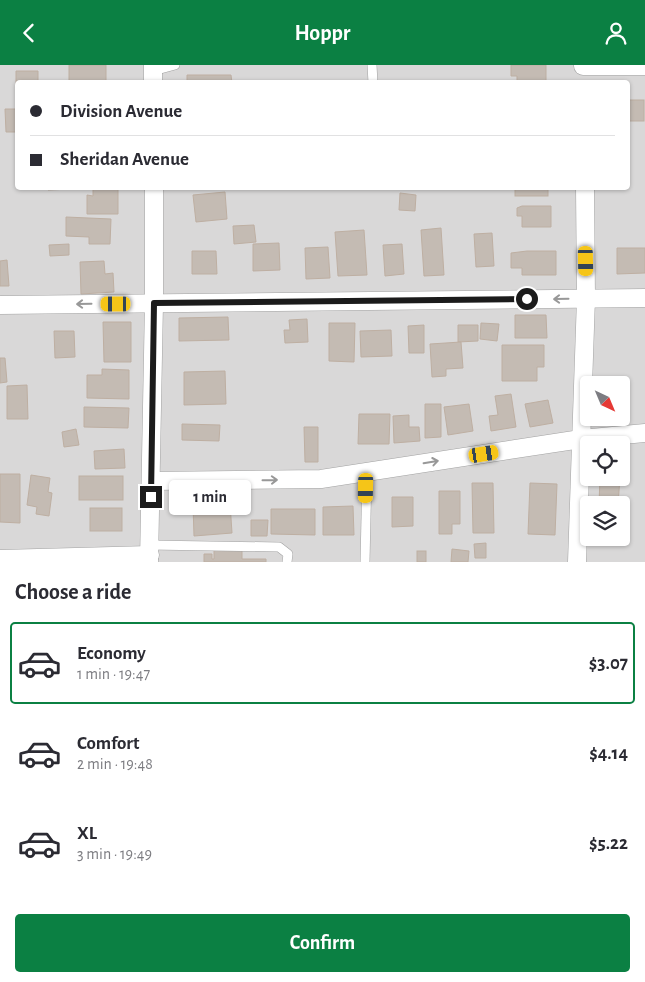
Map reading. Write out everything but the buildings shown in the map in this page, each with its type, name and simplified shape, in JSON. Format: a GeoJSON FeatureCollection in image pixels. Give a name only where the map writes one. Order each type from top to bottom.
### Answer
{"type":"FeatureCollection","features":[{"type":"Feature","properties":{"kind":"street"},"geometry":{"type":"LineString","coordinates":[[583,71],[645,66]]}},
{"type":"Feature","properties":{"kind":"street"},"geometry":{"type":"LineString","coordinates":[[10,560],[150,554],[154,190]]}},
{"type":"Feature","properties":{"kind":"street"},"geometry":{"type":"LineString","coordinates":[[581,436],[586,298],[585,190]]}},
{"type":"Feature","properties":{"kind":"street"},"geometry":{"type":"LineString","coordinates":[[0,305],[645,298]]}},
{"type":"Feature","properties":{"kind":"street"},"geometry":{"type":"LineString","coordinates":[[613,436],[645,433]]}},
{"type":"Feature","properties":{"kind":"street"},"geometry":{"type":"LineString","coordinates":[[151,481],[321,479],[580,439]]}},
{"type":"Feature","properties":{"kind":"street"},"geometry":{"type":"LineString","coordinates":[[577,562],[580,470]]}},
{"type":"Feature","properties":{"kind":"lane"},"geometry":{"type":"LineString","coordinates":[[153,73],[175,65]]}},
{"type":"Feature","properties":{"kind":"lane"},"geometry":{"type":"LineString","coordinates":[[372,65],[373,80]]}},
{"type":"Feature","properties":{"kind":"lane"},"geometry":{"type":"LineString","coordinates":[[365,562],[367,472]]}},
{"type":"Feature","properties":{"kind":"lane"},"geometry":{"type":"LineString","coordinates":[[150,554],[279,547],[288,554],[287,562]]}},
{"type":"Feature","properties":{"kind":"shaded area"},"geometry":{"type":"Polygon","coordinates":[[[0,65],[645,65],[645,562],[0,562],[0,65]]]}},
{"type":"Feature","properties":{"kind":"route"},"geometry":{"type":"LineString","coordinates":[[151,497],[154,303],[527,299]]}}]}
